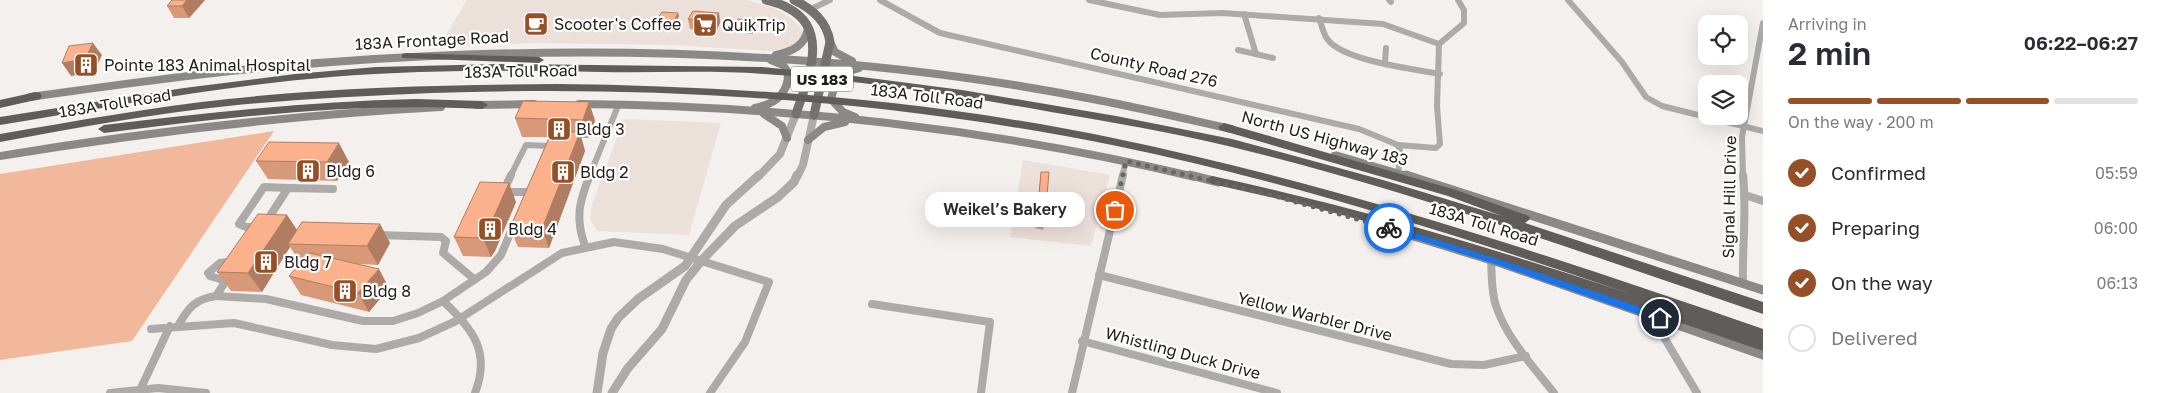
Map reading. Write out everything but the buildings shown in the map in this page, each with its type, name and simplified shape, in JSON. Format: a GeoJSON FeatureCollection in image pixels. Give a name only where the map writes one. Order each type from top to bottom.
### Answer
{"type":"FeatureCollection","features":[{"type":"Feature","properties":{"kind":"highway"},"geometry":{"type":"LineString","coordinates":[[406,56],[715,67]]}},
{"type":"Feature","properties":{"kind":"highway","name":"183A Toll Road"},"geometry":{"type":"LineString","coordinates":[[0,121],[217,86],[300,76],[491,68],[715,67],[867,81],[1010,100],[1126,121],[1251,148],[1480,213],[1763,308]]}},
{"type":"Feature","properties":{"kind":"highway","name":"183A Toll Road"},"geometry":{"type":"LineString","coordinates":[[0,138],[207,105],[347,94],[572,86],[710,91],[938,112],[1110,141],[1232,168],[1472,235],[1763,335]]}},
{"type":"Feature","properties":{"kind":"highway"},"geometry":{"type":"LineString","coordinates":[[0,103],[36,96]]}},
{"type":"Feature","properties":{"kind":"highway"},"geometry":{"type":"LineString","coordinates":[[0,145],[106,129],[306,107],[385,102],[442,102],[482,105]]}},
{"type":"Feature","properties":{"kind":"highway"},"geometry":{"type":"LineString","coordinates":[[1224,127],[1452,193],[1763,300]]}},
{"type":"Feature","properties":{"kind":"highway"},"geometry":{"type":"LineString","coordinates":[[1212,180],[1287,195],[1470,246],[1763,345]]}},
{"type":"Feature","properties":{"kind":"main road"},"geometry":{"type":"LineString","coordinates":[[766,0],[787,6],[811,9]]}},
{"type":"Feature","properties":{"kind":"main road","name":"US 183"},"geometry":{"type":"LineString","coordinates":[[794,0],[811,9],[826,26],[830,42],[838,55],[867,66]]}},
{"type":"Feature","properties":{"kind":"main road"},"geometry":{"type":"LineString","coordinates":[[764,57],[792,51],[803,44],[807,38],[808,25],[787,6]]}},
{"type":"Feature","properties":{"kind":"main road","name":"US 183"},"geometry":{"type":"LineString","coordinates":[[808,25],[815,44],[812,61],[796,114],[969,133],[1126,161],[1212,180],[1352,217],[1491,260],[1763,355]]}},
{"type":"Feature","properties":{"kind":"main road","name":"US 183"},"geometry":{"type":"LineString","coordinates":[[814,115],[830,42]]}},
{"type":"Feature","properties":{"kind":"main road","name":"183A Frontage Road"},"geometry":{"type":"LineString","coordinates":[[36,96],[266,66],[406,56],[568,50],[764,57],[867,66]]}},
{"type":"Feature","properties":{"kind":"main road"},"geometry":{"type":"LineString","coordinates":[[740,110],[770,105],[781,98],[784,93],[789,76],[786,69],[764,57]]}},
{"type":"Feature","properties":{"kind":"main road"},"geometry":{"type":"LineString","coordinates":[[858,120],[843,112],[831,99],[833,87],[839,77],[852,69],[867,66]]}},
{"type":"Feature","properties":{"kind":"main road","name":"North US Highway 183"},"geometry":{"type":"LineString","coordinates":[[867,66],[925,72],[1057,93],[1224,127],[1398,172],[1763,290]]}},
{"type":"Feature","properties":{"kind":"main road"},"geometry":{"type":"LineString","coordinates":[[0,156],[99,140],[251,121],[388,110],[546,104]]}},
{"type":"Feature","properties":{"kind":"main road"},"geometry":{"type":"LineString","coordinates":[[565,104],[740,110],[796,114]]}},
{"type":"Feature","properties":{"kind":"main road"},"geometry":{"type":"LineString","coordinates":[[756,111],[779,122],[785,130],[787,138]]}},
{"type":"Feature","properties":{"kind":"main road"},"geometry":{"type":"LineString","coordinates":[[808,140],[824,127],[858,120]]}},
{"type":"Feature","properties":{"kind":"street"},"geometry":{"type":"LineString","coordinates":[[811,9],[830,0]]}},
{"type":"Feature","properties":{"kind":"street","name":"County Road 276"},"geometry":{"type":"LineString","coordinates":[[880,0],[940,33],[1359,129],[1398,144],[1439,147],[1441,140],[1438,106],[1440,74]]}},
{"type":"Feature","properties":{"kind":"street"},"geometry":{"type":"LineString","coordinates":[[1089,0],[1160,15],[1244,14],[1383,24],[1439,44]]}},
{"type":"Feature","properties":{"kind":"street"},"geometry":{"type":"LineString","coordinates":[[1439,44],[1463,26],[1466,19],[1464,10],[1458,0]]}},
{"type":"Feature","properties":{"kind":"street"},"geometry":{"type":"LineString","coordinates":[[1568,0],[1622,62],[1651,101],[1662,106],[1763,131]]}},
{"type":"Feature","properties":{"kind":"street"},"geometry":{"type":"LineString","coordinates":[[1244,14],[1256,54]]}},
{"type":"Feature","properties":{"kind":"street"},"geometry":{"type":"LineString","coordinates":[[1319,18],[1328,40],[1333,45],[1350,54],[1440,74],[1439,44]]}},
{"type":"Feature","properties":{"kind":"street","name":"Signal Hill Drive"},"geometry":{"type":"LineString","coordinates":[[1743,283],[1742,247],[1745,195],[1741,160],[1744,126],[1763,23]]}},
{"type":"Feature","properties":{"kind":"street"},"geometry":{"type":"LineString","coordinates":[[1385,62],[1386,48]]}},
{"type":"Feature","properties":{"kind":"street"},"geometry":{"type":"LineString","coordinates":[[1238,50],[1273,58]]}},
{"type":"Feature","properties":{"kind":"street"},"geometry":{"type":"LineString","coordinates":[[1754,68],[1763,71]]}},
{"type":"Feature","properties":{"kind":"street"},"geometry":{"type":"LineString","coordinates":[[585,246],[579,230],[579,202],[618,106]]}},
{"type":"Feature","properties":{"kind":"street"},"geometry":{"type":"LineString","coordinates":[[612,393],[623,374],[662,330],[721,211],[743,188],[770,165],[787,138],[796,114]]}},
{"type":"Feature","properties":{"kind":"street"},"geometry":{"type":"LineString","coordinates":[[596,393],[602,349],[620,316],[636,300],[697,259],[735,226],[787,190],[802,165],[814,115]]}},
{"type":"Feature","properties":{"kind":"street"},"geometry":{"type":"LineString","coordinates":[[1398,144],[1401,154],[1398,172]]}},
{"type":"Feature","properties":{"kind":"street"},"geometry":{"type":"LineString","coordinates":[[528,192],[503,192],[526,145],[549,146],[542,161]]}},
{"type":"Feature","properties":{"kind":"street"},"geometry":{"type":"LineString","coordinates":[[1072,393],[1082,341],[1126,161]]}},
{"type":"Feature","properties":{"kind":"street"},"geometry":{"type":"LineString","coordinates":[[524,201],[532,184]]}},
{"type":"Feature","properties":{"kind":"street"},"geometry":{"type":"LineString","coordinates":[[271,227],[260,230],[239,224],[264,187],[333,189]]}},
{"type":"Feature","properties":{"kind":"street"},"geometry":{"type":"LineString","coordinates":[[260,230],[288,188]]}},
{"type":"Feature","properties":{"kind":"street"},"geometry":{"type":"LineString","coordinates":[[1745,195],[1763,201]]}},
{"type":"Feature","properties":{"kind":"street"},"geometry":{"type":"LineString","coordinates":[[142,388],[174,326],[189,305],[200,298],[216,296],[266,300],[363,321],[392,321],[418,313],[442,301],[486,272],[501,254],[516,219]]}},
{"type":"Feature","properties":{"kind":"street"},"geometry":{"type":"LineString","coordinates":[[367,234],[441,237],[446,240],[443,253],[446,257],[474,279]]}},
{"type":"Feature","properties":{"kind":"street"},"geometry":{"type":"LineString","coordinates":[[151,329],[234,323],[332,345],[376,349],[419,338],[461,317],[536,267],[562,253],[585,246],[614,242],[633,243],[697,259],[769,282],[745,342],[710,393]]}},
{"type":"Feature","properties":{"kind":"street"},"geometry":{"type":"LineString","coordinates":[[216,296],[242,258],[215,264],[208,273],[210,276],[226,281]]}},
{"type":"Feature","properties":{"kind":"street"},"geometry":{"type":"LineString","coordinates":[[1491,260],[1493,290],[1497,307],[1511,335],[1554,393]]}},
{"type":"Feature","properties":{"kind":"street","name":"Yellow Warbler Drive"},"geometry":{"type":"LineString","coordinates":[[1099,275],[1451,364],[1484,364],[1526,356]]}},
{"type":"Feature","properties":{"kind":"street"},"geometry":{"type":"LineString","coordinates":[[442,301],[461,317],[482,350],[483,378],[475,393]]}},
{"type":"Feature","properties":{"kind":"street"},"geometry":{"type":"LineString","coordinates":[[872,304],[990,322],[981,393]]}},
{"type":"Feature","properties":{"kind":"street"},"geometry":{"type":"LineString","coordinates":[[1660,318],[1665,339],[1697,393]]}},
{"type":"Feature","properties":{"kind":"street","name":"Whistling Duck Drive"},"geometry":{"type":"LineString","coordinates":[[1082,341],[1277,393]]}},
{"type":"Feature","properties":{"kind":"street"},"geometry":{"type":"LineString","coordinates":[[110,393],[142,388],[185,388],[206,393]]}},
{"type":"Feature","properties":{"kind":"shaded area"},"geometry":{"type":"Polygon","coordinates":[[[467,0],[747,0],[774,8],[791,18],[801,28],[803,36],[792,48],[771,51],[672,45],[535,43],[439,47],[467,0]]]}},
{"type":"Feature","properties":{"kind":"shaded area"},"geometry":{"type":"Polygon","coordinates":[[[624,119],[721,123],[689,235],[597,231],[590,219],[592,204],[624,119]]]}},
{"type":"Feature","properties":{"kind":"shaded area"},"geometry":{"type":"Polygon","coordinates":[[[274,131],[132,341],[0,360],[0,174],[274,131]]]}},
{"type":"Feature","properties":{"kind":"shaded area"},"geometry":{"type":"Polygon","coordinates":[[[1023,160],[1110,175],[1091,246],[1010,237],[1023,160]]]}},
{"type":"Feature","properties":{"kind":"way so far"},"geometry":{"type":"LineString","coordinates":[[1115,210],[1126,161],[1271,195],[1389,228]]}},
{"type":"Feature","properties":{"kind":"place","name":"Scooter's Coffee"},"geometry":{"type":"Point","coordinates":[536,24]}},
{"type":"Feature","properties":{"kind":"place","name":"QuikTrip"},"geometry":{"type":"Point","coordinates":[705,25]}},
{"type":"Feature","properties":{"kind":"place","name":"Pointe 183 Animal Hospital"},"geometry":{"type":"Point","coordinates":[86,65]}},
{"type":"Feature","properties":{"kind":"place","name":"Bldg 3"},"geometry":{"type":"Point","coordinates":[559,129]}},
{"type":"Feature","properties":{"kind":"place","name":"Bldg 6"},"geometry":{"type":"Point","coordinates":[308,171]}},
{"type":"Feature","properties":{"kind":"place","name":"Bldg 2"},"geometry":{"type":"Point","coordinates":[563,172]}},
{"type":"Feature","properties":{"kind":"place","name":"Weikel’s Bakery"},"geometry":{"type":"Point","coordinates":[1115,210]}},
{"type":"Feature","properties":{"kind":"place","name":"Bldg 4"},"geometry":{"type":"Point","coordinates":[490,229]}},
{"type":"Feature","properties":{"kind":"place","name":"Bldg 7"},"geometry":{"type":"Point","coordinates":[266,262]}},
{"type":"Feature","properties":{"kind":"place","name":"Bldg 8"},"geometry":{"type":"Point","coordinates":[345,291]}},
{"type":"Feature","properties":{"kind":"route"},"geometry":{"type":"LineString","coordinates":[[1389,228],[1501,263],[1660,318]]}}]}
